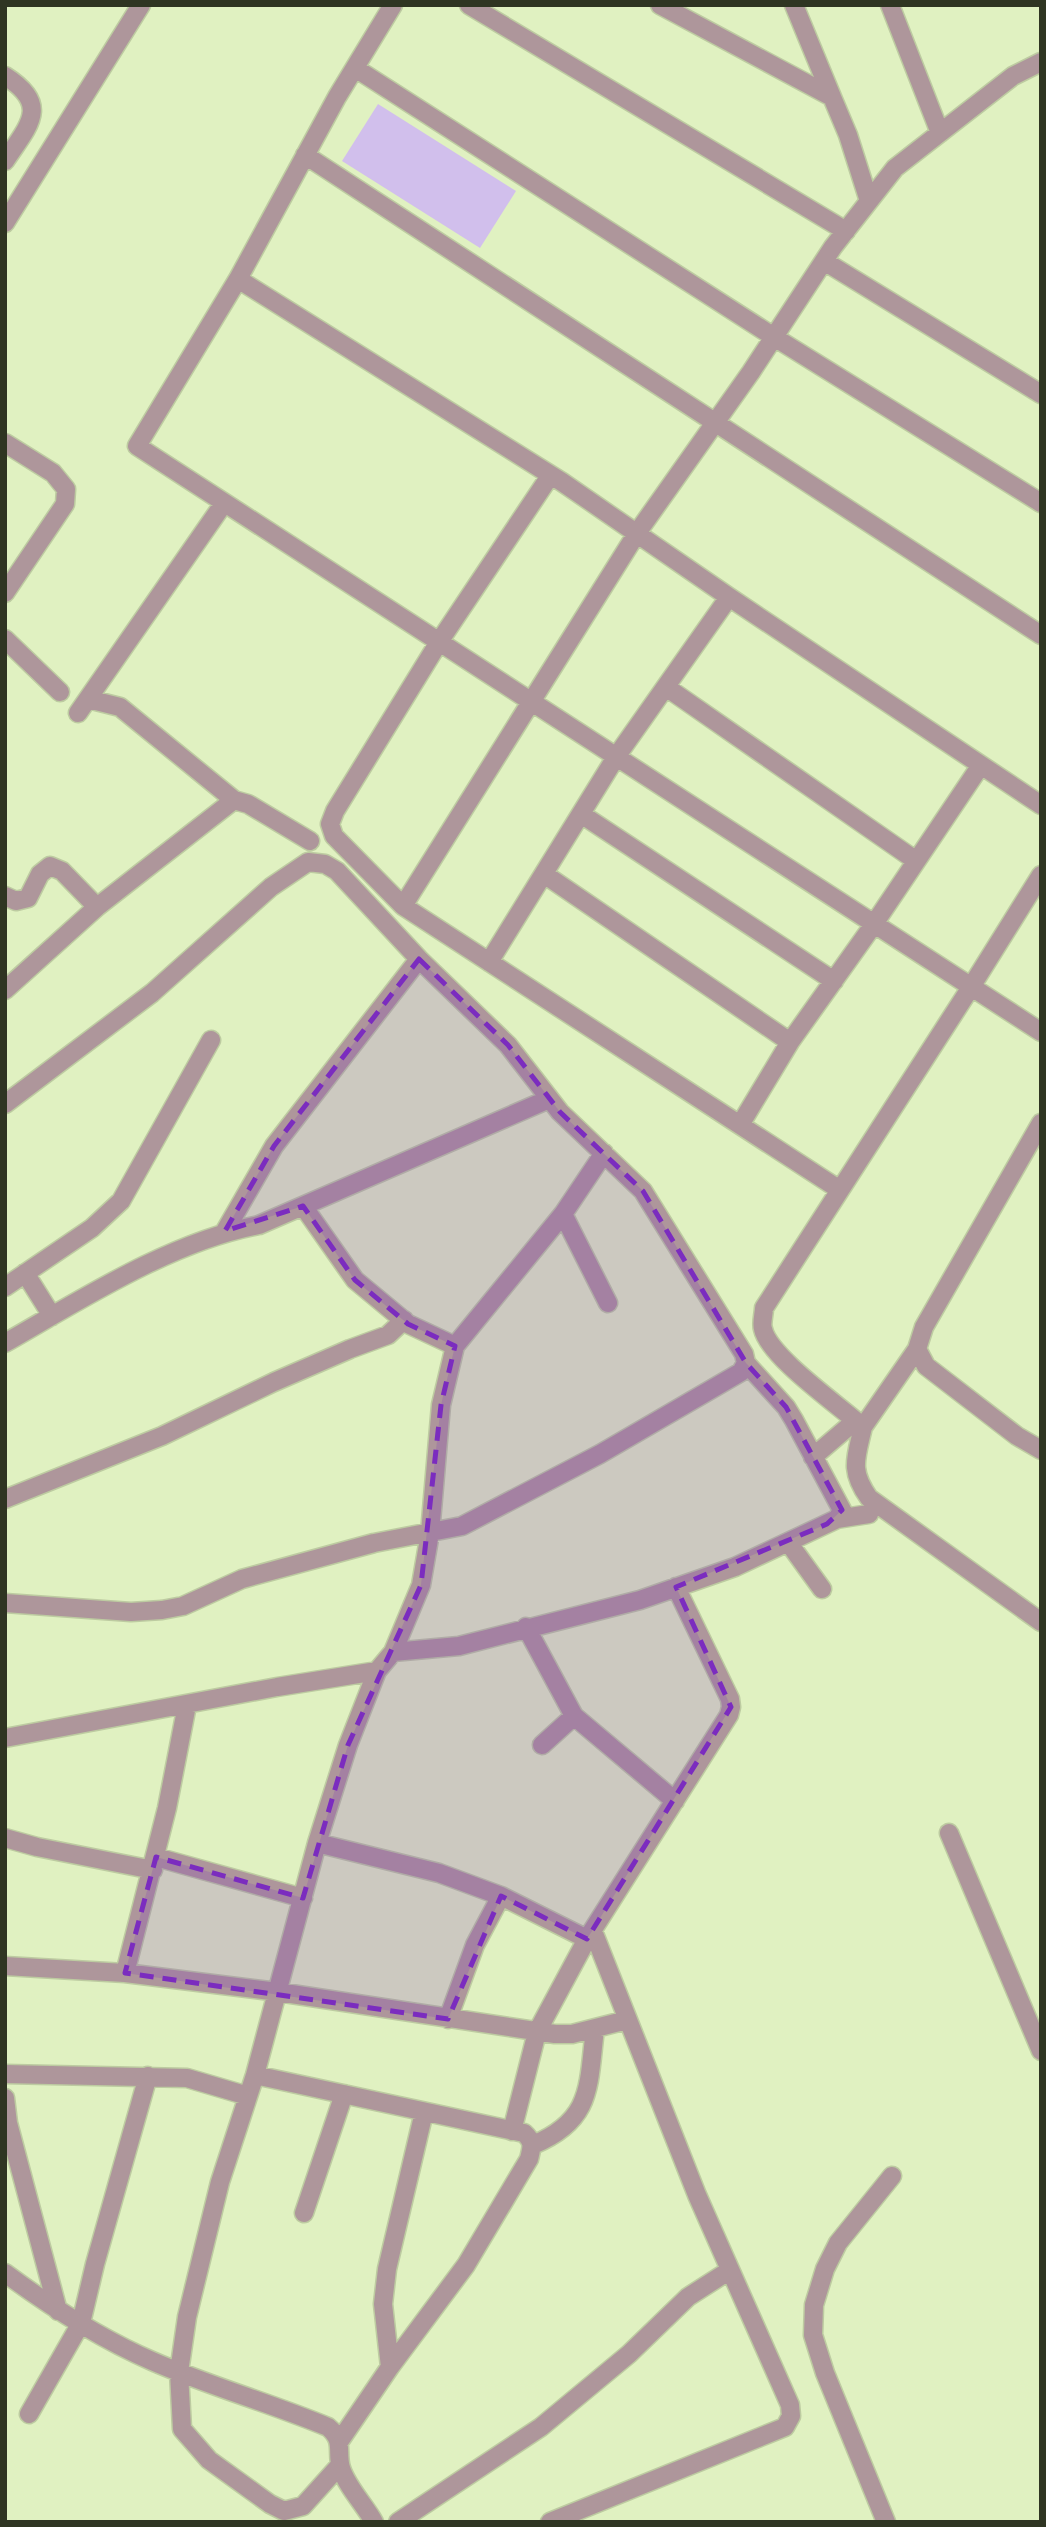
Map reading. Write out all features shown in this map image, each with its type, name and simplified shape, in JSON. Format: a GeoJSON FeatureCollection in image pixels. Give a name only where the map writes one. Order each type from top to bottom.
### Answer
{"type":"FeatureCollection","features":[{"type":"Feature","properties":{"kind":"street"},"geometry":{"type":"LineString","coordinates":[[5,223],[141,5]]}},
{"type":"Feature","properties":{"kind":"street"},"geometry":{"type":"LineString","coordinates":[[393,5],[238,279],[137,446],[1041,1032]]}},
{"type":"Feature","properties":{"kind":"street"},"geometry":{"type":"LineString","coordinates":[[468,5],[846,231]]}},
{"type":"Feature","properties":{"kind":"street"},"geometry":{"type":"LineString","coordinates":[[660,5],[832,97]]}},
{"type":"Feature","properties":{"kind":"street"},"geometry":{"type":"LineString","coordinates":[[794,5],[848,135],[869,201]]}},
{"type":"Feature","properties":{"kind":"street"},"geometry":{"type":"LineString","coordinates":[[890,5],[940,133]]}},
{"type":"Feature","properties":{"kind":"street"},"geometry":{"type":"LineString","coordinates":[[403,906],[637,533],[846,231],[895,168],[1013,76],[1041,62]]}},
{"type":"Feature","properties":{"kind":"street"},"geometry":{"type":"LineString","coordinates":[[355,68],[774,337],[1041,503]]}},
{"type":"Feature","properties":{"kind":"street"},"geometry":{"type":"LineString","coordinates":[[5,76],[22,87],[32,102],[31,118],[5,161]]}},
{"type":"Feature","properties":{"kind":"street"},"geometry":{"type":"LineString","coordinates":[[306,155],[1041,635]]}},
{"type":"Feature","properties":{"kind":"street"},"geometry":{"type":"LineString","coordinates":[[824,261],[1041,394]]}},
{"type":"Feature","properties":{"kind":"street"},"geometry":{"type":"LineString","coordinates":[[238,279],[562,482],[1041,805]]}},
{"type":"Feature","properties":{"kind":"street"},"geometry":{"type":"LineString","coordinates":[[5,443],[53,474],[66,489],[65,504],[5,593]]}},
{"type":"Feature","properties":{"kind":"street"},"geometry":{"type":"LineString","coordinates":[[550,476],[439,642],[335,811],[330,824],[334,836],[403,906],[840,1190]]}},
{"type":"Feature","properties":{"kind":"street"},"geometry":{"type":"LineString","coordinates":[[223,503],[83,706],[120,707],[234,800],[248,804],[310,841]]}},
{"type":"Feature","properties":{"kind":"street"},"geometry":{"type":"LineString","coordinates":[[489,962],[616,757],[729,597]]}},
{"type":"Feature","properties":{"kind":"street"},"geometry":{"type":"LineString","coordinates":[[5,639],[60,692]]}},
{"type":"Feature","properties":{"kind":"street"},"geometry":{"type":"LineString","coordinates":[[666,687],[915,860]]}},
{"type":"Feature","properties":{"kind":"street"},"geometry":{"type":"LineString","coordinates":[[740,1125],[790,1042],[874,924],[981,765]]}},
{"type":"Feature","properties":{"kind":"street"},"geometry":{"type":"LineString","coordinates":[[5,990],[97,907],[234,800]]}},
{"type":"Feature","properties":{"kind":"street"},"geometry":{"type":"LineString","coordinates":[[581,814],[834,981]]}},
{"type":"Feature","properties":{"kind":"street"},"geometry":{"type":"LineString","coordinates":[[5,1104],[152,993],[271,887],[308,862],[325,864],[337,871],[419,959],[508,1045],[549,1099],[643,1191],[745,1358],[786,1406],[842,1510],[837,1519]]}},
{"type":"Feature","properties":{"kind":"street"},"geometry":{"type":"LineString","coordinates":[[5,896],[16,901],[28,898],[40,874],[50,866],[62,871],[97,907]]}},
{"type":"Feature","properties":{"kind":"street"},"geometry":{"type":"LineString","coordinates":[[544,874],[790,1042]]}},
{"type":"Feature","properties":{"kind":"street"},"geometry":{"type":"LineString","coordinates":[[859,1424],[781,1357],[768,1341],[762,1328],[764,1308],[1041,875]]}},
{"type":"Feature","properties":{"kind":"street"},"geometry":{"type":"LineString","coordinates":[[225,1231],[274,1146],[419,959]]}},
{"type":"Feature","properties":{"kind":"street"},"geometry":{"type":"LineString","coordinates":[[5,1287],[92,1228],[121,1201],[211,1040]]}},
{"type":"Feature","properties":{"kind":"street"},"geometry":{"type":"LineString","coordinates":[[5,1343],[197,1241],[225,1231],[259,1225],[549,1099]]}},
{"type":"Feature","properties":{"kind":"street"},"geometry":{"type":"LineString","coordinates":[[813,1457],[859,1424],[916,1349],[924,1327],[1040,1125]]}},
{"type":"Feature","properties":{"kind":"street"},"geometry":{"type":"LineString","coordinates":[[340,2465],[303,2505],[284,2511],[209,2460],[182,2430],[179,2372],[187,2317],[220,2182],[255,2075],[317,1843],[348,1745],[377,1671],[393,1652],[421,1585],[430,1533],[440,1405],[455,1346],[563,1214],[604,1153]]}},
{"type":"Feature","properties":{"kind":"street"},"geometry":{"type":"LineString","coordinates":[[303,1206],[355,1280],[404,1320],[455,1346]]}},
{"type":"Feature","properties":{"kind":"street"},"geometry":{"type":"LineString","coordinates":[[563,1214],[608,1303]]}},
{"type":"Feature","properties":{"kind":"street"},"geometry":{"type":"LineString","coordinates":[[25,1273],[52,1316]]}},
{"type":"Feature","properties":{"kind":"street"},"geometry":{"type":"LineString","coordinates":[[5,1499],[162,1436],[287,1377],[388,1335],[404,1320]]}},
{"type":"Feature","properties":{"kind":"street"},"geometry":{"type":"LineString","coordinates":[[5,1603],[131,1612],[162,1611],[183,1606],[242,1579],[374,1543],[462,1526],[589,1460],[741,1372],[745,1358],[768,1341]]}},
{"type":"Feature","properties":{"kind":"street"},"geometry":{"type":"LineString","coordinates":[[916,1349],[926,1366],[1017,1436],[1041,1450]]}},
{"type":"Feature","properties":{"kind":"street"},"geometry":{"type":"LineString","coordinates":[[859,1424],[855,1462],[857,1481],[869,1498],[1041,1622]]}},
{"type":"Feature","properties":{"kind":"street"},"geometry":{"type":"LineString","coordinates":[[393,1652],[459,1646],[640,1600],[735,1567],[837,1519],[869,1514]]}},
{"type":"Feature","properties":{"kind":"street"},"geometry":{"type":"LineString","coordinates":[[788,1542],[822,1589]]}},
{"type":"Feature","properties":{"kind":"street"},"geometry":{"type":"LineString","coordinates":[[512,2130],[537,2032],[590,1935],[729,1715],[731,1707],[676,1587]]}},
{"type":"Feature","properties":{"kind":"street"},"geometry":{"type":"LineString","coordinates":[[526,1627],[574,1716],[675,1801]]}},
{"type":"Feature","properties":{"kind":"street"},"geometry":{"type":"LineString","coordinates":[[5,1738],[377,1671]]}},
{"type":"Feature","properties":{"kind":"street"},"geometry":{"type":"LineString","coordinates":[[125,1973],[154,1863],[187,1705]]}},
{"type":"Feature","properties":{"kind":"street"},"geometry":{"type":"LineString","coordinates":[[542,1745],[574,1716]]}},
{"type":"Feature","properties":{"kind":"street"},"geometry":{"type":"LineString","coordinates":[[949,1833],[1041,2051]]}},
{"type":"Feature","properties":{"kind":"street"},"geometry":{"type":"LineString","coordinates":[[5,1838],[37,1847],[154,1863],[303,1898]]}},
{"type":"Feature","properties":{"kind":"street"},"geometry":{"type":"LineString","coordinates":[[317,1843],[439,1873],[590,1935],[698,2195],[790,2405],[791,2416],[785,2427],[550,2522]]}},
{"type":"Feature","properties":{"kind":"street"},"geometry":{"type":"LineString","coordinates":[[448,2019],[475,1945],[500,1896]]}},
{"type":"Feature","properties":{"kind":"street"},"geometry":{"type":"LineString","coordinates":[[5,1966],[125,1973],[278,1992],[537,2032],[572,2034],[627,2020]]}},
{"type":"Feature","properties":{"kind":"street"},"geometry":{"type":"LineString","coordinates":[[533,2146],[564,2128],[583,2103],[588,2092],[595,2029]]}},
{"type":"Feature","properties":{"kind":"street"},"geometry":{"type":"LineString","coordinates":[[5,2074],[187,2078],[248,2096]]}},
{"type":"Feature","properties":{"kind":"street"},"geometry":{"type":"LineString","coordinates":[[255,2075],[524,2133],[533,2146],[529,2159],[466,2265],[339,2442]]}},
{"type":"Feature","properties":{"kind":"street"},"geometry":{"type":"LineString","coordinates":[[29,2414],[81,2323],[148,2076]]}},
{"type":"Feature","properties":{"kind":"street"},"geometry":{"type":"LineString","coordinates":[[304,2213],[344,2094]]}},
{"type":"Feature","properties":{"kind":"street"},"geometry":{"type":"LineString","coordinates":[[5,2098],[8,2123],[58,2311]]}},
{"type":"Feature","properties":{"kind":"street"},"geometry":{"type":"LineString","coordinates":[[390,2368],[383,2304],[387,2269],[424,2112]]}},
{"type":"Feature","properties":{"kind":"street"},"geometry":{"type":"LineString","coordinates":[[886,2522],[825,2373],[813,2335],[814,2305],[825,2269],[838,2243],[892,2176]]}},
{"type":"Feature","properties":{"kind":"street"},"geometry":{"type":"LineString","coordinates":[[398,2522],[541,2427],[629,2354],[688,2297],[730,2270]]}},
{"type":"Feature","properties":{"kind":"street"},"geometry":{"type":"LineString","coordinates":[[5,2273],[58,2311],[114,2342],[179,2372],[328,2427],[339,2442],[340,2465],[345,2477],[374,2522]]}},
{"type":"Feature","properties":{"kind":"highlighted area"},"geometry":{"type":"Polygon","coordinates":[[[419,959],[508,1045],[560,1112],[643,1191],[746,1363],[786,1407],[842,1510],[827,1524],[676,1587],[731,1707],[587,1939],[501,1896],[448,2019],[125,1973],[156,1857],[303,1898],[348,1745],[421,1585],[441,1405],[455,1346],[408,1324],[355,1280],[303,1206],[225,1231],[274,1146],[419,959]]]}},
{"type":"Feature","properties":{"kind":"building"},"geometry":{"type":"Polygon","coordinates":[[[378,104],[516,191],[480,248],[342,161],[378,104]]]}}]}
